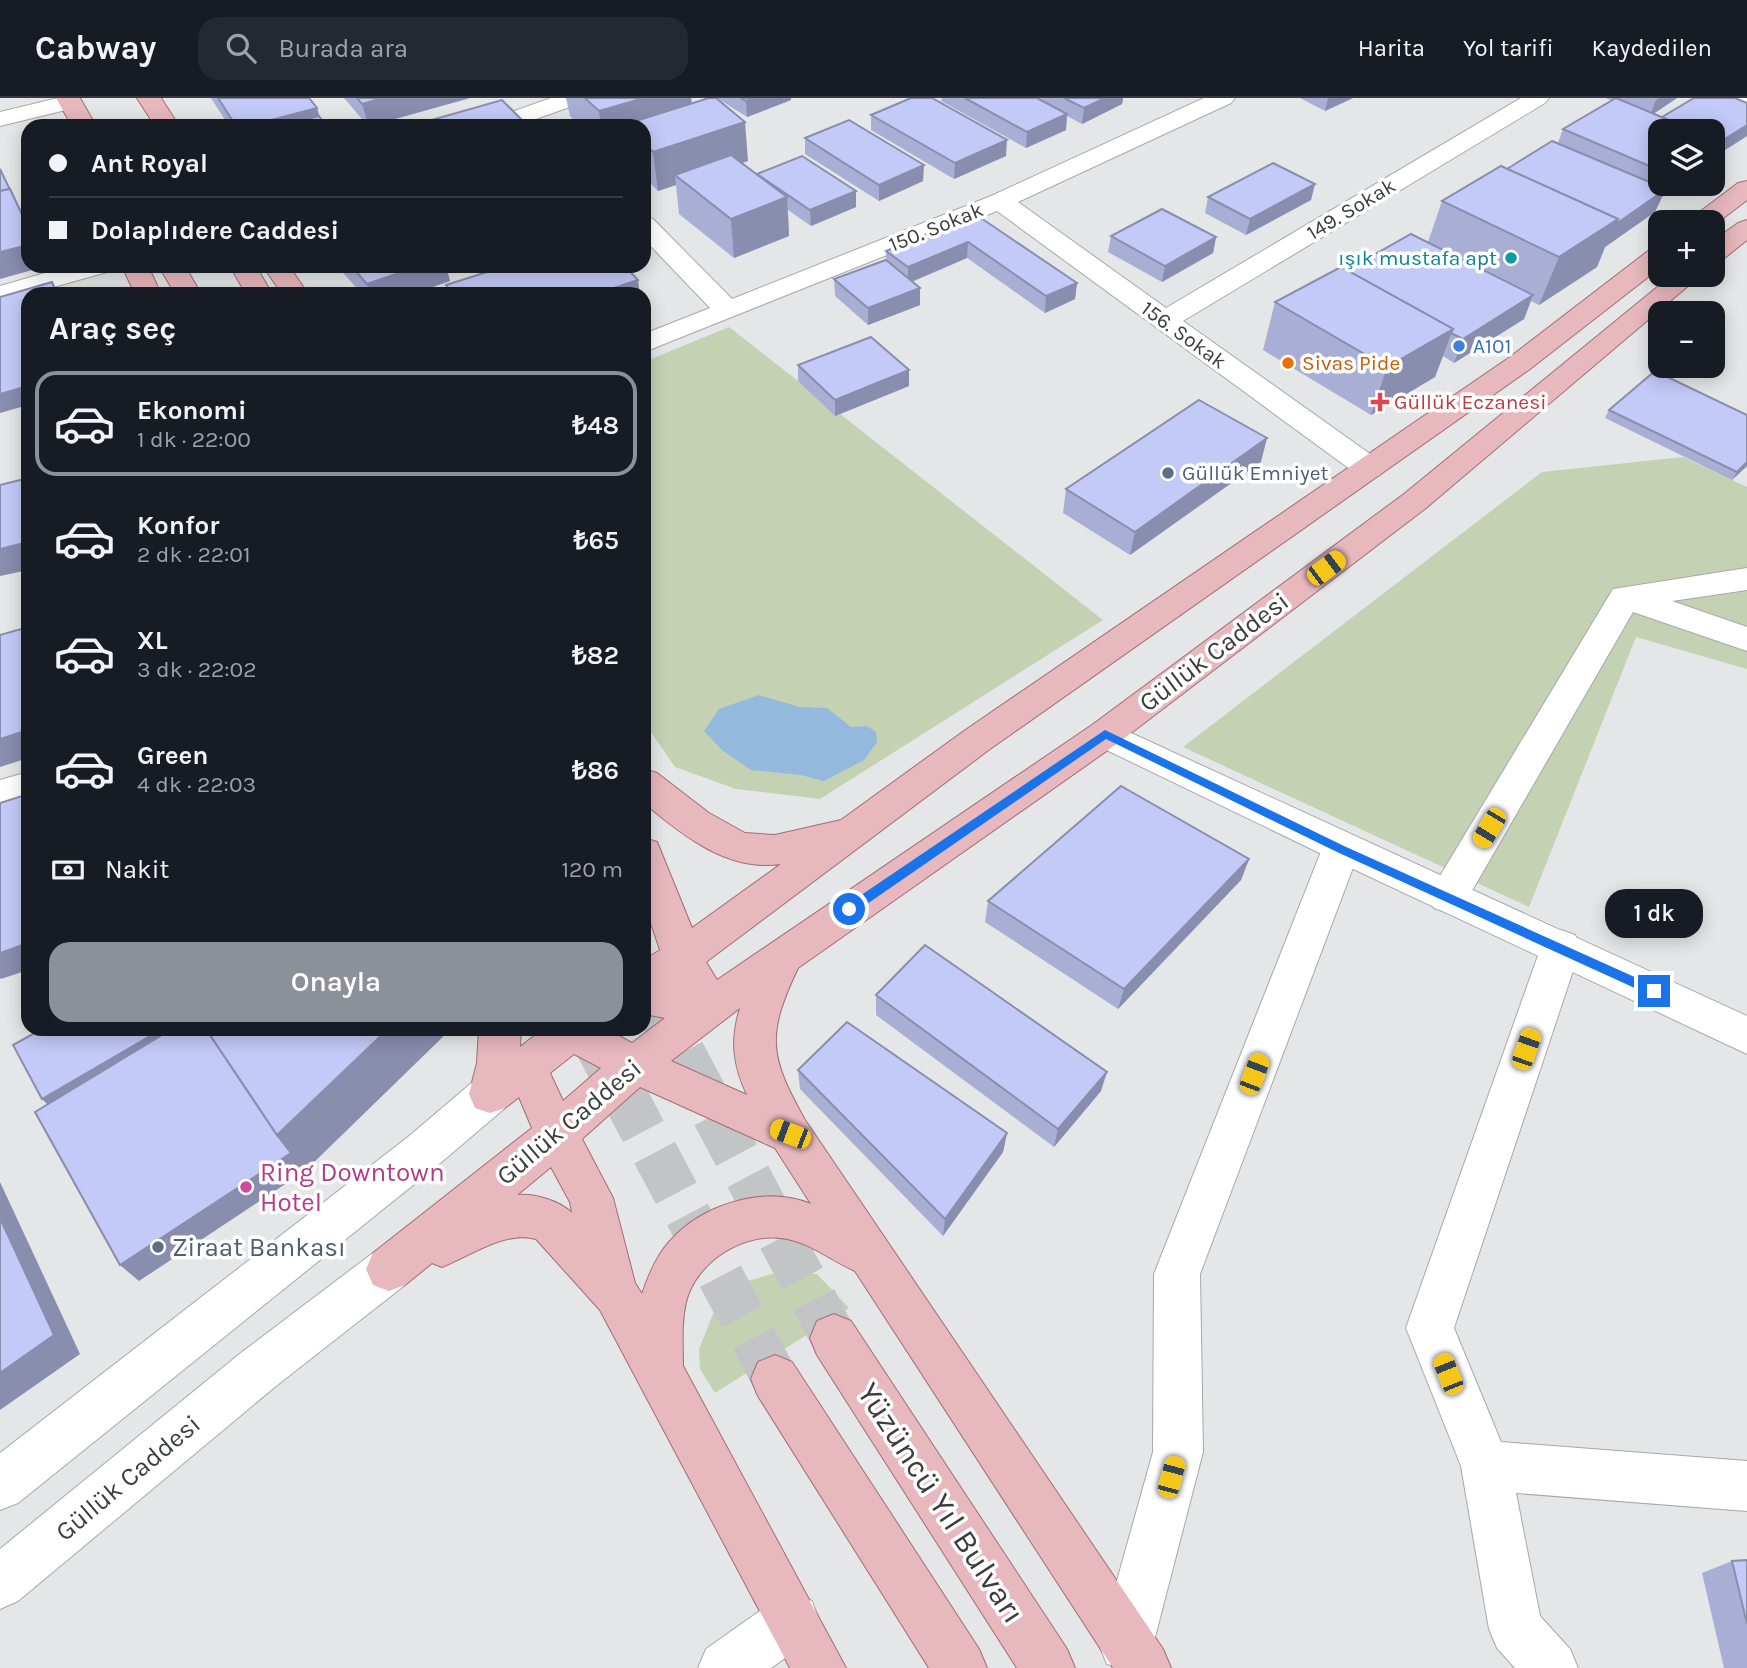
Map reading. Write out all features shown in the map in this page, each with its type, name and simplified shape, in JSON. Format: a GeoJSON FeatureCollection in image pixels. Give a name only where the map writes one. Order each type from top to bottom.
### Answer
{"type":"FeatureCollection","features":[{"type":"Feature","properties":{"kind":"main road"},"geometry":{"type":"LineString","coordinates":[[149,98],[162,119]]}},
{"type":"Feature","properties":{"kind":"main road"},"geometry":{"type":"LineString","coordinates":[[69,100],[79,119]]}},
{"type":"Feature","properties":{"kind":"main road"},"geometry":{"type":"LineString","coordinates":[[1719,210],[1747,188]]}},
{"type":"Feature","properties":{"kind":"main road"},"geometry":{"type":"LineString","coordinates":[[1725,245],[1747,228]]}},
{"type":"Feature","properties":{"kind":"main road"},"geometry":{"type":"LineString","coordinates":[[651,977],[683,957],[977,740],[1520,363],[1648,264]]}},
{"type":"Feature","properties":{"kind":"main road","name":"Güllük Caddesi"},"geometry":{"type":"LineString","coordinates":[[389,1269],[531,1157],[635,1065],[709,1007],[1105,734],[1415,501],[1674,287]]}},
{"type":"Feature","properties":{"kind":"main road"},"geometry":{"type":"LineString","coordinates":[[651,788],[705,829],[757,851],[800,845],[859,828]]}},
{"type":"Feature","properties":{"kind":"main road"},"geometry":{"type":"LineString","coordinates":[[651,867],[683,957],[701,984],[709,1007],[651,998]]}},
{"type":"Feature","properties":{"kind":"main road"},"geometry":{"type":"LineString","coordinates":[[783,956],[756,1014],[752,1052],[764,1089],[869,1255],[1135,1656]]}},
{"type":"Feature","properties":{"kind":"main road"},"geometry":{"type":"LineString","coordinates":[[490,1094],[498,1063],[500,1036]]}},
{"type":"Feature","properties":{"kind":"main road"},"geometry":{"type":"LineString","coordinates":[[490,1094],[566,1036]]}},
{"type":"Feature","properties":{"kind":"main road"},"geometry":{"type":"LineString","coordinates":[[584,1036],[635,1065],[790,1134]]}},
{"type":"Feature","properties":{"kind":"main road"},"geometry":{"type":"LineString","coordinates":[[526,1066],[556,1133],[591,1198],[616,1294]]}},
{"type":"Feature","properties":{"kind":"main road"},"geometry":{"type":"LineString","coordinates":[[389,1269],[505,1218],[526,1215],[550,1222],[616,1294],[819,1668]]}},
{"type":"Feature","properties":{"kind":"main road"},"geometry":{"type":"LineString","coordinates":[[659,1372],[660,1317],[671,1279],[686,1254],[719,1230],[754,1218],[782,1217],[811,1225],[869,1255]]}},
{"type":"Feature","properties":{"kind":"main road","name":"Yüzüncü Yıl Bulvarı"},"geometry":{"type":"LineString","coordinates":[[834,1338],[1048,1668]]}},
{"type":"Feature","properties":{"kind":"main road"},"geometry":{"type":"LineString","coordinates":[[775,1379],[960,1668]]}},
{"type":"Feature","properties":{"kind":"street"},"geometry":{"type":"LineString","coordinates":[[515,119],[573,98]]}},
{"type":"Feature","properties":{"kind":"street","name":"150. Sokak"},"geometry":{"type":"LineString","coordinates":[[651,341],[1000,201],[1223,98]]}},
{"type":"Feature","properties":{"kind":"street","name":"149. Sokak"},"geometry":{"type":"LineString","coordinates":[[1165,320],[1537,98]]}},
{"type":"Feature","properties":{"kind":"street"},"geometry":{"type":"LineString","coordinates":[[1741,98],[1747,101]]}},
{"type":"Feature","properties":{"kind":"street"},"geometry":{"type":"LineString","coordinates":[[0,119],[69,100]]}},
{"type":"Feature","properties":{"kind":"street","name":"156. Sokak"},"geometry":{"type":"LineString","coordinates":[[1000,201],[1369,468]]}},
{"type":"Feature","properties":{"kind":"street"},"geometry":{"type":"LineString","coordinates":[[651,231],[727,310]]}},
{"type":"Feature","properties":{"kind":"street"},"geometry":{"type":"LineString","coordinates":[[24,287],[74,273]]}},
{"type":"Feature","properties":{"kind":"street"},"geometry":{"type":"LineString","coordinates":[[0,294],[21,288]]}},
{"type":"Feature","properties":{"kind":"street"},"geometry":{"type":"LineString","coordinates":[[1625,597],[1747,579]]}},
{"type":"Feature","properties":{"kind":"street"},"geometry":{"type":"LineString","coordinates":[[1625,597],[1747,639]]}},
{"type":"Feature","properties":{"kind":"street"},"geometry":{"type":"LineString","coordinates":[[1448,897],[1625,597]]}},
{"type":"Feature","properties":{"kind":"street"},"geometry":{"type":"LineString","coordinates":[[1105,734],[1340,849],[1562,947],[1747,1036]]}},
{"type":"Feature","properties":{"kind":"street"},"geometry":{"type":"LineString","coordinates":[[0,794],[21,788]]}},
{"type":"Feature","properties":{"kind":"street"},"geometry":{"type":"LineString","coordinates":[[1135,1656],[1178,1452],[1177,1274],[1340,849]]}},
{"type":"Feature","properties":{"kind":"street"},"geometry":{"type":"LineString","coordinates":[[1551,1668],[1516,1629],[1486,1466],[1430,1328],[1562,947]]}},
{"type":"Feature","properties":{"kind":"street"},"geometry":{"type":"LineString","coordinates":[[0,1485],[423,1151],[490,1094]]}},
{"type":"Feature","properties":{"kind":"street","name":"Güllük Caddesi"},"geometry":{"type":"LineString","coordinates":[[0,1583],[259,1370],[389,1269]]}},
{"type":"Feature","properties":{"kind":"street"},"geometry":{"type":"LineString","coordinates":[[1486,1466],[1747,1486]]}},
{"type":"Feature","properties":{"kind":"street"},"geometry":{"type":"LineString","coordinates":[[725,1668],[793,1620]]}},
{"type":"Feature","properties":{"kind":"green space"},"geometry":{"type":"Polygon","coordinates":[[[729,327],[1103,620],[820,799],[736,789],[675,767],[651,732],[651,359],[729,327]]]}},
{"type":"Feature","properties":{"kind":"green space"},"geometry":{"type":"Polygon","coordinates":[[[1683,457],[1747,487],[1747,669],[1636,637],[1529,907],[1183,747],[1542,472],[1683,457]]]}},
{"type":"Feature","properties":{"kind":"green space"},"geometry":{"type":"Polygon","coordinates":[[[775,1273],[817,1274],[849,1308],[715,1393],[700,1369],[699,1349],[713,1314],[745,1282],[775,1273]]]}},
{"type":"Feature","properties":{"kind":"water"},"geometry":{"type":"Polygon","coordinates":[[[759,695],[800,707],[827,708],[851,727],[867,726],[876,732],[877,742],[864,760],[824,781],[801,775],[751,770],[722,750],[704,731],[719,709],[759,695]]]}},
{"type":"Feature","properties":{"kind":"building"},"geometry":{"type":"Polygon","coordinates":[[[218,98],[309,98],[317,108],[275,119],[232,119],[218,98]]]}},
{"type":"Feature","properties":{"kind":"building"},"geometry":{"type":"Polygon","coordinates":[[[357,98],[383,98],[362,104],[357,98]]]}},
{"type":"Feature","properties":{"kind":"building"},"geometry":{"type":"Polygon","coordinates":[[[585,98],[644,98],[599,111],[585,98]]]}},
{"type":"Feature","properties":{"kind":"building"},"geometry":{"type":"Polygon","coordinates":[[[716,98],[745,122],[653,152],[651,119],[642,119],[716,98]]]}},
{"type":"Feature","properties":{"kind":"building"},"geometry":{"type":"Polygon","coordinates":[[[911,98],[932,98],[1007,140],[955,163],[871,115],[911,98]]]}},
{"type":"Feature","properties":{"kind":"building"},"geometry":{"type":"Polygon","coordinates":[[[965,98],[1037,98],[1067,114],[1027,132],[965,98]]]}},
{"type":"Feature","properties":{"kind":"building"},"geometry":{"type":"Polygon","coordinates":[[[1064,98],[1105,98],[1084,108],[1064,98]]]}},
{"type":"Feature","properties":{"kind":"building"},"geometry":{"type":"Polygon","coordinates":[[[1616,98],[1666,119],[1648,119],[1648,165],[1563,129],[1616,98]]]}},
{"type":"Feature","properties":{"kind":"building"},"geometry":{"type":"Polygon","coordinates":[[[1694,98],[1735,98],[1747,103],[1747,125],[1725,139],[1725,119],[1662,117],[1694,98]]]}},
{"type":"Feature","properties":{"kind":"building"},"geometry":{"type":"Polygon","coordinates":[[[502,100],[521,119],[435,119],[502,100]]]}},
{"type":"Feature","properties":{"kind":"building"},"geometry":{"type":"Polygon","coordinates":[[[849,120],[924,165],[879,185],[805,138],[849,120]]]}},
{"type":"Feature","properties":{"kind":"building"},"geometry":{"type":"Polygon","coordinates":[[[1552,141],[1648,181],[1648,196],[1656,196],[1616,224],[1618,219],[1507,169],[1552,141]]]}},
{"type":"Feature","properties":{"kind":"building"},"geometry":{"type":"Polygon","coordinates":[[[731,155],[787,197],[731,219],[675,175],[731,155]]]}},
{"type":"Feature","properties":{"kind":"building"},"geometry":{"type":"Polygon","coordinates":[[[802,156],[856,191],[810,210],[757,174],[802,156]]]}},
{"type":"Feature","properties":{"kind":"building"},"geometry":{"type":"Polygon","coordinates":[[[1273,163],[1315,184],[1250,219],[1208,197],[1273,163]]]}},
{"type":"Feature","properties":{"kind":"building"},"geometry":{"type":"Polygon","coordinates":[[[1501,166],[1618,219],[1559,257],[1442,201],[1501,166]]]}},
{"type":"Feature","properties":{"kind":"building"},"geometry":{"type":"Polygon","coordinates":[[[0,169],[10,189],[0,191],[0,169]]]}},
{"type":"Feature","properties":{"kind":"building"},"geometry":{"type":"Polygon","coordinates":[[[10,189],[21,212],[21,247],[0,252],[0,191],[10,189]]]}},
{"type":"Feature","properties":{"kind":"building"},"geometry":{"type":"Polygon","coordinates":[[[1162,209],[1216,237],[1165,266],[1111,236],[1162,209]]]}},
{"type":"Feature","properties":{"kind":"building"},"geometry":{"type":"Polygon","coordinates":[[[975,214],[1077,283],[1046,296],[968,242],[908,267],[886,251],[975,214]]]}},
{"type":"Feature","properties":{"kind":"building"},"geometry":{"type":"Polygon","coordinates":[[[1411,234],[1533,295],[1463,339],[1451,333],[1453,329],[1347,270],[1411,234]]]}},
{"type":"Feature","properties":{"kind":"building"},"geometry":{"type":"Polygon","coordinates":[[[886,260],[920,288],[868,308],[834,279],[886,260]]]}},
{"type":"Feature","properties":{"kind":"building"},"geometry":{"type":"Polygon","coordinates":[[[1341,267],[1453,329],[1387,367],[1275,302],[1341,267]]]}},
{"type":"Feature","properties":{"kind":"building"},"geometry":{"type":"Polygon","coordinates":[[[357,273],[399,273],[367,284],[357,273]]]}},
{"type":"Feature","properties":{"kind":"building"},"geometry":{"type":"Polygon","coordinates":[[[484,273],[632,273],[638,280],[617,287],[446,285],[484,273]]]}},
{"type":"Feature","properties":{"kind":"building"},"geometry":{"type":"Polygon","coordinates":[[[52,282],[54,287],[35,287],[52,282]]]}},
{"type":"Feature","properties":{"kind":"building"},"geometry":{"type":"Polygon","coordinates":[[[21,291],[21,388],[0,394],[0,297],[21,291]]]}},
{"type":"Feature","properties":{"kind":"building"},"geometry":{"type":"Polygon","coordinates":[[[871,337],[909,370],[835,400],[798,365],[871,337]]]}},
{"type":"Feature","properties":{"kind":"building"},"geometry":{"type":"Polygon","coordinates":[[[1648,377],[1670,378],[1747,415],[1747,462],[1737,472],[1609,410],[1648,377]]]}},
{"type":"Feature","properties":{"kind":"building"},"geometry":{"type":"Polygon","coordinates":[[[1199,400],[1267,438],[1135,532],[1066,489],[1199,400]]]}},
{"type":"Feature","properties":{"kind":"building"},"geometry":{"type":"Polygon","coordinates":[[[21,480],[21,544],[0,549],[0,485],[21,480]]]}},
{"type":"Feature","properties":{"kind":"building"},"geometry":{"type":"Polygon","coordinates":[[[21,629],[21,732],[0,739],[0,635],[21,629]]]}},
{"type":"Feature","properties":{"kind":"building"},"geometry":{"type":"Polygon","coordinates":[[[1121,786],[1249,859],[1124,989],[988,901],[1121,786]]]}},
{"type":"Feature","properties":{"kind":"building"},"geometry":{"type":"Polygon","coordinates":[[[21,796],[21,946],[0,953],[0,803],[21,796]]]}},
{"type":"Feature","properties":{"kind":"building"},"geometry":{"type":"Polygon","coordinates":[[[925,945],[1107,1072],[1058,1129],[876,995],[925,945]]]}},
{"type":"Feature","properties":{"kind":"building"},"geometry":{"type":"Polygon","coordinates":[[[847,1022],[1007,1133],[945,1219],[798,1070],[847,1022]]]}},
{"type":"Feature","properties":{"kind":"building"},"geometry":{"type":"Polygon","coordinates":[[[29,1036],[150,1036],[42,1099],[13,1045],[29,1036]]]}},
{"type":"Feature","properties":{"kind":"building"},"geometry":{"type":"Polygon","coordinates":[[[160,1036],[211,1036],[291,1153],[120,1265],[35,1112],[160,1036]]]}},
{"type":"Feature","properties":{"kind":"building"},"geometry":{"type":"Polygon","coordinates":[[[211,1036],[381,1036],[277,1135],[211,1036]]]}},
{"type":"Feature","properties":{"kind":"building"},"geometry":{"type":"Polygon","coordinates":[[[0,1218],[54,1335],[0,1373],[0,1218]]]}},
{"type":"Feature","properties":{"kind":"building"},"geometry":{"type":"Polygon","coordinates":[[[1747,1560],[1747,1624],[1732,1561],[1747,1560]]]}},
{"type":"Feature","properties":{"kind":"tunnel"},"geometry":{"type":"LineString","coordinates":[[651,995],[834,1338]]}},
{"type":"Feature","properties":{"kind":"tunnel"},"geometry":{"type":"LineString","coordinates":[[593,1036],[775,1379]]}},
{"type":"Feature","properties":{"kind":"place","name":"ışık mustafa apt"},"geometry":{"type":"Point","coordinates":[1511,258]}},
{"type":"Feature","properties":{"kind":"place","name":"A101"},"geometry":{"type":"Point","coordinates":[1459,346]}},
{"type":"Feature","properties":{"kind":"place","name":"Sivas Pide"},"geometry":{"type":"Point","coordinates":[1288,363]}},
{"type":"Feature","properties":{"kind":"place","name":"Güllük Eczanesi"},"geometry":{"type":"Point","coordinates":[1380,402]}},
{"type":"Feature","properties":{"kind":"place","name":"Güllük Emniyet"},"geometry":{"type":"Point","coordinates":[1168,473]}},
{"type":"Feature","properties":{"kind":"place","name":"Ring Downtown Hotel"},"geometry":{"type":"Point","coordinates":[246,1187]}},
{"type":"Feature","properties":{"kind":"place","name":"Ziraat Bankası"},"geometry":{"type":"Point","coordinates":[158,1247]}},
{"type":"Feature","properties":{"kind":"route"},"geometry":{"type":"LineString","coordinates":[[849,909],[1105,734],[1340,849],[1562,947],[1654,991]]}}]}
